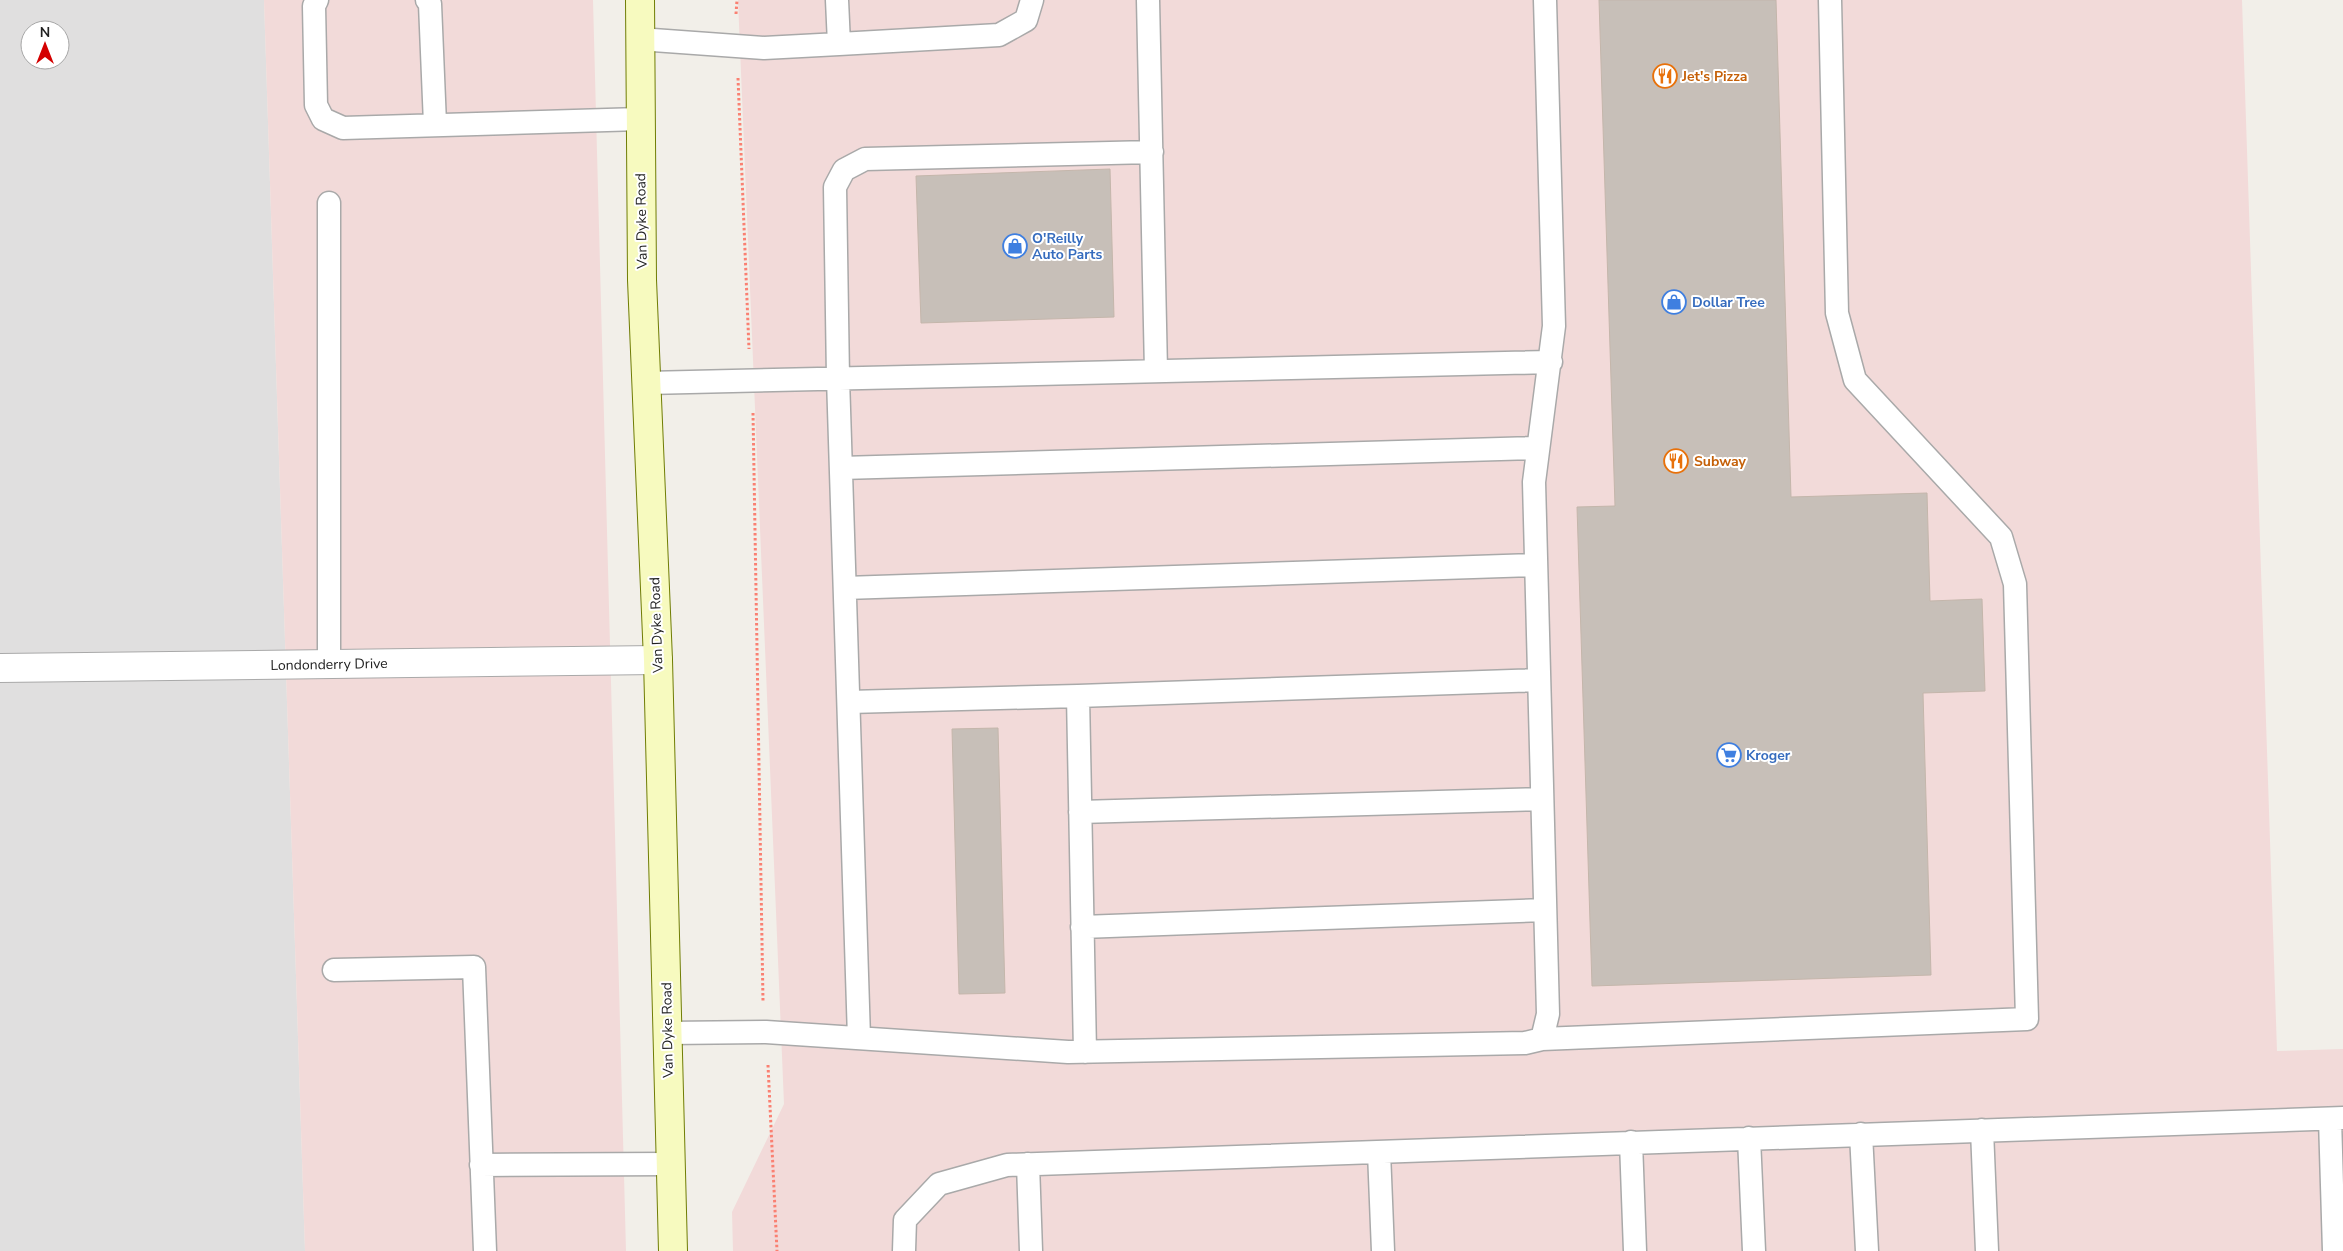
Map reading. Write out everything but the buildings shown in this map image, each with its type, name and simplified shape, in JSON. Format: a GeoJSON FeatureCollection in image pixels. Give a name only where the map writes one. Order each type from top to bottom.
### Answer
{"type":"FeatureCollection","features":[{"type":"Feature","properties":{"kind":"main road","name":"Van Dyke Road"},"geometry":{"type":"LineString","coordinates":[[640,0],[642,280],[658,660],[673,1251]]}},
{"type":"Feature","properties":{"kind":"street","name":"Londonderry Drive"},"geometry":{"type":"LineString","coordinates":[[0,668],[658,660]]}},
{"type":"Feature","properties":{"kind":"lane"},"geometry":{"type":"LineString","coordinates":[[316,0],[314,6],[316,105],[323,119],[343,128],[640,119]]}},
{"type":"Feature","properties":{"kind":"lane"},"geometry":{"type":"LineString","coordinates":[[427,0],[430,4],[434,124]]}},
{"type":"Feature","properties":{"kind":"lane"},"geometry":{"type":"LineString","coordinates":[[837,0],[840,44]]}},
{"type":"Feature","properties":{"kind":"lane"},"geometry":{"type":"LineString","coordinates":[[639,39],[764,48],[999,35],[1026,20],[1032,0]]}},
{"type":"Feature","properties":{"kind":"lane"},"geometry":{"type":"LineString","coordinates":[[1148,0],[1156,371]]}},
{"type":"Feature","properties":{"kind":"lane"},"geometry":{"type":"LineString","coordinates":[[1542,1039],[1548,1014],[1534,482],[1537,448],[1551,362],[1554,326],[1545,0]]}},
{"type":"Feature","properties":{"kind":"lane"},"geometry":{"type":"LineString","coordinates":[[667,1034],[766,1032],[1085,1052],[1525,1043],[1542,1039],[2027,1019],[2014,584],[2001,537],[1855,380],[1837,313],[1830,0]]}},
{"type":"Feature","properties":{"kind":"lane"},"geometry":{"type":"LineString","coordinates":[[859,1038],[838,378],[835,187],[844,170],[865,159],[1152,152]]}},
{"type":"Feature","properties":{"kind":"lane"},"geometry":{"type":"LineString","coordinates":[[329,203],[329,664]]}},
{"type":"Feature","properties":{"kind":"lane"},"geometry":{"type":"LineString","coordinates":[[647,383],[1551,362]]}},
{"type":"Feature","properties":{"kind":"lane"},"geometry":{"type":"LineString","coordinates":[[841,468],[1537,448]]}},
{"type":"Feature","properties":{"kind":"lane"},"geometry":{"type":"LineString","coordinates":[[845,588],[1536,565]]}},
{"type":"Feature","properties":{"kind":"lane"},"geometry":{"type":"LineString","coordinates":[[849,702],[1539,680]]}},
{"type":"Feature","properties":{"kind":"lane"},"geometry":{"type":"LineString","coordinates":[[1078,696],[1085,1052]]}},
{"type":"Feature","properties":{"kind":"lane"},"geometry":{"type":"LineString","coordinates":[[1080,812],[1542,799]]}},
{"type":"Feature","properties":{"kind":"lane"},"geometry":{"type":"LineString","coordinates":[[1082,927],[1545,910]]}},
{"type":"Feature","properties":{"kind":"lane"},"geometry":{"type":"LineString","coordinates":[[334,970],[474,967],[484,1251]]}},
{"type":"Feature","properties":{"kind":"lane"},"geometry":{"type":"LineString","coordinates":[[904,1251],[905,1220],[939,1184],[1007,1165],[2336,1118],[2334,1251]]}},
{"type":"Feature","properties":{"kind":"lane"},"geometry":{"type":"LineString","coordinates":[[1982,1130],[1987,1251]]}},
{"type":"Feature","properties":{"kind":"lane"},"geometry":{"type":"LineString","coordinates":[[1861,1134],[1866,1251]]}},
{"type":"Feature","properties":{"kind":"lane"},"geometry":{"type":"LineString","coordinates":[[1749,1138],[1754,1251]]}},
{"type":"Feature","properties":{"kind":"lane"},"geometry":{"type":"LineString","coordinates":[[1631,1142],[1635,1251]]}},
{"type":"Feature","properties":{"kind":"lane"},"geometry":{"type":"LineString","coordinates":[[1379,1152],[1383,1251]]}},
{"type":"Feature","properties":{"kind":"lane"},"geometry":{"type":"LineString","coordinates":[[481,1165],[670,1164]]}},
{"type":"Feature","properties":{"kind":"lane"},"geometry":{"type":"LineString","coordinates":[[1028,1164],[1031,1251]]}},
{"type":"Feature","properties":{"kind":"path"},"geometry":{"type":"LineString","coordinates":[[737,0],[737,46],[750,380],[759,894],[777,1251]]}},
{"type":"Feature","properties":{"kind":"shaded area"},"geometry":{"type":"Polygon","coordinates":[[[0,0],[264,0],[305,1251],[0,1251],[0,0]]]}},
{"type":"Feature","properties":{"kind":"shaded area"},"geometry":{"type":"Polygon","coordinates":[[[264,0],[593,0],[626,1251],[305,1251],[264,0]]]}},
{"type":"Feature","properties":{"kind":"shaded area"},"geometry":{"type":"Polygon","coordinates":[[[738,0],[2242,0],[2277,1051],[2343,1049],[2343,1251],[733,1251],[732,1212],[784,1104],[738,0]]]}},
{"type":"Feature","properties":{"kind":"place","name":"Jet's Pizza"},"geometry":{"type":"Point","coordinates":[1665,76]}},
{"type":"Feature","properties":{"kind":"place","name":"O'Reilly Auto Parts"},"geometry":{"type":"Point","coordinates":[1015,246]}},
{"type":"Feature","properties":{"kind":"place","name":"Dollar Tree"},"geometry":{"type":"Point","coordinates":[1674,302]}},
{"type":"Feature","properties":{"kind":"place","name":"Subway"},"geometry":{"type":"Point","coordinates":[1676,461]}},
{"type":"Feature","properties":{"kind":"place","name":"Kroger"},"geometry":{"type":"Point","coordinates":[1729,755]}}]}
